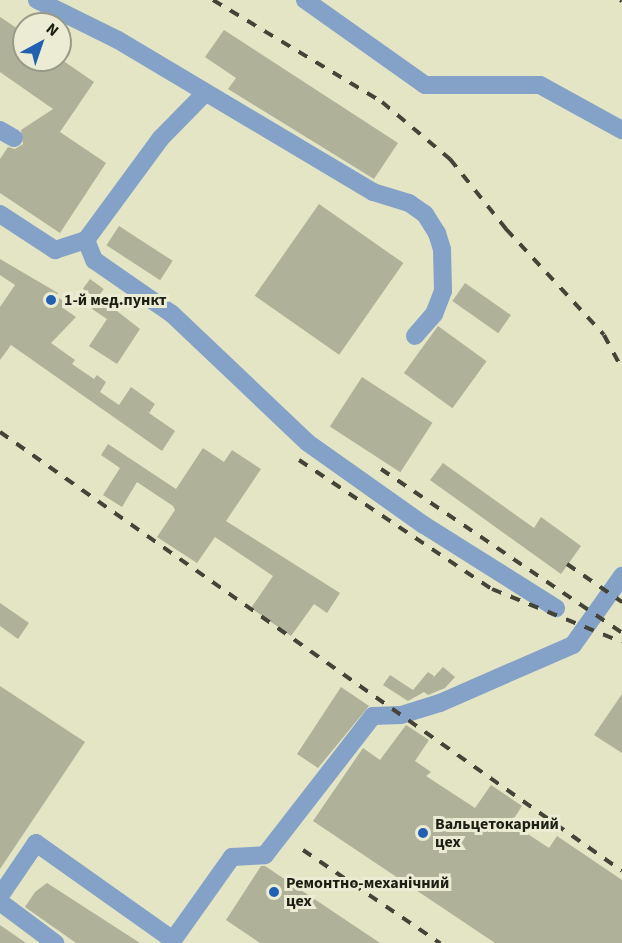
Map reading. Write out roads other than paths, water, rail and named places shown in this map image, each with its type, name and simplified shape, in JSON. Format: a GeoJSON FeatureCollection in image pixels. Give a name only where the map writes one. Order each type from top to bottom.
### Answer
{"type":"FeatureCollection","features":[{"type":"Feature","properties":{"kind":"lane"},"geometry":{"type":"LineString","coordinates":[[37,0],[118,40],[373,192],[408,203],[424,214],[438,233],[442,249],[443,291],[434,314],[415,336]]}},
{"type":"Feature","properties":{"kind":"lane"},"geometry":{"type":"LineString","coordinates":[[305,0],[424,85],[540,85],[622,130]]}},
{"type":"Feature","properties":{"kind":"lane"},"geometry":{"type":"LineString","coordinates":[[0,214],[55,250],[86,240],[161,138],[205,93]]}},
{"type":"Feature","properties":{"kind":"lane"},"geometry":{"type":"LineString","coordinates":[[86,240],[94,260],[172,314],[308,443],[423,525],[556,608]]}},
{"type":"Feature","properties":{"kind":"lane"},"geometry":{"type":"LineString","coordinates":[[0,896],[36,843],[173,940],[232,857],[265,855],[373,716],[401,715],[440,703],[573,645],[622,576]]}},
{"type":"Feature","properties":{"kind":"lane"},"geometry":{"type":"LineString","coordinates":[[0,902],[56,943]]}},
{"type":"Feature","properties":{"kind":"railway"},"geometry":{"type":"LineString","coordinates":[[213,0],[382,102],[450,159],[506,229],[604,335],[622,369]]}},
{"type":"Feature","properties":{"kind":"railway"},"geometry":{"type":"LineString","coordinates":[[0,432],[622,871]]}},
{"type":"Feature","properties":{"kind":"railway"},"geometry":{"type":"LineString","coordinates":[[299,460],[492,589],[622,642]]}},
{"type":"Feature","properties":{"kind":"railway"},"geometry":{"type":"LineString","coordinates":[[381,469],[622,633]]}},
{"type":"Feature","properties":{"kind":"railway"},"geometry":{"type":"LineString","coordinates":[[567,564],[622,602]]}},
{"type":"Feature","properties":{"kind":"railway"},"geometry":{"type":"LineString","coordinates":[[303,850],[440,943]]}},
{"type":"Feature","properties":{"kind":"place","name":"1-й мед.пункт"},"geometry":{"type":"Point","coordinates":[51,300]}},
{"type":"Feature","properties":{"kind":"place","name":"Вальцетокарний цех"},"geometry":{"type":"Point","coordinates":[423,833]}},
{"type":"Feature","properties":{"kind":"place","name":"Ремонтно-механічний цех"},"geometry":{"type":"Point","coordinates":[274,892]}}]}
